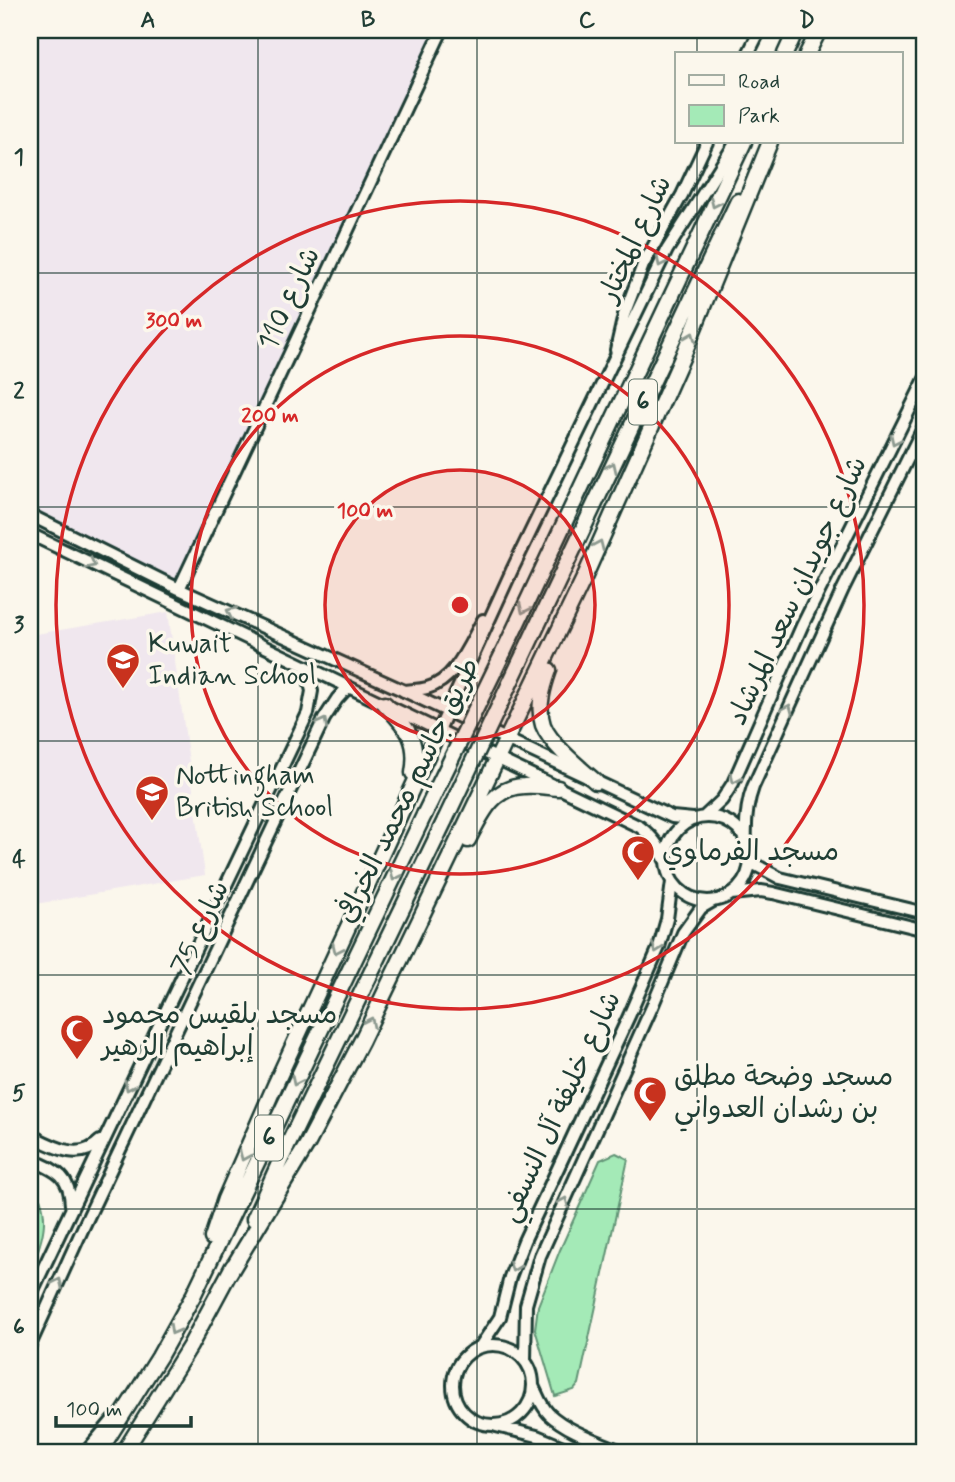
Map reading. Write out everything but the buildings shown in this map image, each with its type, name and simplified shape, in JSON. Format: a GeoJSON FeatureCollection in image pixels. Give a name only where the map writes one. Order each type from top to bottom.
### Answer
{"type":"FeatureCollection","features":[{"type":"Feature","properties":{"kind":"highway"},"geometry":{"type":"LineString","coordinates":[[786,52],[796,30]]}},
{"type":"Feature","properties":{"kind":"highway"},"geometry":{"type":"LineString","coordinates":[[808,52],[819,30]]}},
{"type":"Feature","properties":{"kind":"highway","name":"طريق جاسم محمد الخرافي"},"geometry":{"type":"LineString","coordinates":[[99,1452],[159,1357],[193,1296],[503,653],[743,144]]}},
{"type":"Feature","properties":{"kind":"highway"},"geometry":{"type":"LineString","coordinates":[[229,1274],[308,1143],[362,1040],[585,576],[682,358],[767,144]]}},
{"type":"Feature","properties":{"kind":"highway","name":"طريق جاسم محمد الخرافي"},"geometry":{"type":"LineString","coordinates":[[125,1452],[190,1346],[229,1274],[281,1159],[767,144]]}},
{"type":"Feature","properties":{"kind":"highway"},"geometry":{"type":"LineString","coordinates":[[585,576],[543,687],[541,705],[543,726],[560,750],[596,782]]}},
{"type":"Feature","properties":{"kind":"highway"},"geometry":{"type":"LineString","coordinates":[[385,704],[406,729],[415,747],[407,798]]}},
{"type":"Feature","properties":{"kind":"highway"},"geometry":{"type":"LineString","coordinates":[[193,1296],[225,1199],[439,730]]}},
{"type":"Feature","properties":{"kind":"highway"},"geometry":{"type":"LineString","coordinates":[[389,981],[419,938],[483,811],[499,792],[522,785],[558,788]]}},
{"type":"Feature","properties":{"kind":"street","name":"شارع 110"},"geometry":{"type":"LineString","coordinates":[[179,589],[442,30]]}},
{"type":"Feature","properties":{"kind":"street"},"geometry":{"type":"LineString","coordinates":[[749,52],[760,30]]}},
{"type":"Feature","properties":{"kind":"street","name":"شارع المختار"},"geometry":{"type":"LineString","coordinates":[[615,358],[624,315],[643,265],[682,195],[706,144]]}},
{"type":"Feature","properties":{"kind":"street"},"geometry":{"type":"LineString","coordinates":[[439,730],[512,570],[667,250],[735,144]]}},
{"type":"Feature","properties":{"kind":"street","name":"شارع جويدان سعد المرشاد"},"geometry":{"type":"LineString","coordinates":[[699,818],[722,800],[733,783],[803,626],[925,379]]}},
{"type":"Feature","properties":{"kind":"street","name":"شارع جويدان سعد المرشاد"},"geometry":{"type":"LineString","coordinates":[[747,843],[747,802],[843,589],[925,424]]}},
{"type":"Feature","properties":{"kind":"street"},"geometry":{"type":"LineString","coordinates":[[30,515],[179,589],[672,817],[718,818],[730,823],[740,831],[747,843],[750,862],[747,874],[731,894]]}},
{"type":"Feature","properties":{"kind":"street"},"geometry":{"type":"LineString","coordinates":[[30,534],[640,827],[651,835],[666,860]]}},
{"type":"Feature","properties":{"kind":"street"},"geometry":{"type":"LineString","coordinates":[[404,691],[425,689],[453,670],[512,570]]}},
{"type":"Feature","properties":{"kind":"street"},"geometry":{"type":"LineString","coordinates":[[262,646],[270,630]]}},
{"type":"Feature","properties":{"kind":"street","name":"شارع 75"},"geometry":{"type":"LineString","coordinates":[[30,1296],[309,713],[312,691],[306,668]]}},
{"type":"Feature","properties":{"kind":"street","name":"شارع 75"},"geometry":{"type":"LineString","coordinates":[[30,1345],[324,719],[348,687]]}},
{"type":"Feature","properties":{"kind":"street"},"geometry":{"type":"LineString","coordinates":[[699,818],[681,826],[667,847],[666,860],[672,882],[690,897],[713,901],[731,894],[761,891],[925,930]]}},
{"type":"Feature","properties":{"kind":"street"},"geometry":{"type":"LineString","coordinates":[[253,828],[264,827],[270,836]]}},
{"type":"Feature","properties":{"kind":"street"},"geometry":{"type":"LineString","coordinates":[[750,862],[780,878],[925,913]]}},
{"type":"Feature","properties":{"kind":"street","name":"شارع خليفة آل النسفي"},"geometry":{"type":"LineString","coordinates":[[480,1347],[500,1317],[510,1277],[524,1241],[659,947],[667,919],[672,882]]}},
{"type":"Feature","properties":{"kind":"street","name":"شارع خليفة آل النسفي"},"geometry":{"type":"LineString","coordinates":[[525,1361],[526,1306],[540,1256],[683,933],[701,908],[713,901]]}},
{"type":"Feature","properties":{"kind":"street"},"geometry":{"type":"LineString","coordinates":[[636,1000],[643,1009],[652,1007]]}},
{"type":"Feature","properties":{"kind":"street"},"geometry":{"type":"LineString","coordinates":[[629,1016],[638,1016],[644,1026]]}},
{"type":"Feature","properties":{"kind":"street"},"geometry":{"type":"LineString","coordinates":[[30,1135],[64,1151],[75,1153],[95,1147],[105,1137]]}},
{"type":"Feature","properties":{"kind":"street"},"geometry":{"type":"LineString","coordinates":[[30,1159],[58,1173],[66,1181],[71,1208]]}},
{"type":"Feature","properties":{"kind":"street"},"geometry":{"type":"LineString","coordinates":[[65,1221],[71,1231],[83,1228]]}},
{"type":"Feature","properties":{"kind":"street"},"geometry":{"type":"LineString","coordinates":[[575,1452],[537,1436],[481,1424],[469,1418],[458,1406],[452,1390],[454,1373],[468,1352],[492,1344],[505,1346],[516,1352],[525,1361],[541,1404],[550,1414],[563,1425],[623,1452]]}},
{"type":"Feature","properties":{"kind":"street"},"geometry":{"type":"LineString","coordinates":[[494,1426],[517,1417],[531,1397],[533,1385]]}},
{"type":"Feature","properties":{"kind":"street"},"geometry":{"type":"LineString","coordinates":[[86,1452],[136,1392]]}},
{"type":"Feature","properties":{"kind":"shaded area"},"geometry":{"type":"Polygon","coordinates":[[[30,30],[442,30],[179,588],[30,515],[30,30]]]}},
{"type":"Feature","properties":{"kind":"shaded area"},"geometry":{"type":"Polygon","coordinates":[[[168,612],[205,875],[30,905],[30,635],[168,612]]]}},
{"type":"Feature","properties":{"kind":"green space"},"geometry":{"type":"Polygon","coordinates":[[[616,1153],[628,1159],[579,1384],[574,1390],[555,1396],[535,1329],[538,1306],[600,1160],[616,1153]]]}},
{"type":"Feature","properties":{"kind":"green space"},"geometry":{"type":"Polygon","coordinates":[[[30,1181],[42,1203],[44,1225],[30,1270],[30,1181]]]}},
{"type":"Feature","properties":{"kind":"place","name":"Kuwait Indian School"},"geometry":{"type":"Point","coordinates":[123,690]}},
{"type":"Feature","properties":{"kind":"place","name":"Nottingham British School"},"geometry":{"type":"Point","coordinates":[152,822]}},
{"type":"Feature","properties":{"kind":"place","name":"مسجد الفرماوي"},"geometry":{"type":"Point","coordinates":[638,882]}},
{"type":"Feature","properties":{"kind":"place","name":"مسجد بلقيس محمود إبراهيم الزهير"},"geometry":{"type":"Point","coordinates":[77,1061]}},
{"type":"Feature","properties":{"kind":"place","name":"مسجد وضحة مطلق بن رشدان العدواني"},"geometry":{"type":"Point","coordinates":[650,1123]}}]}
